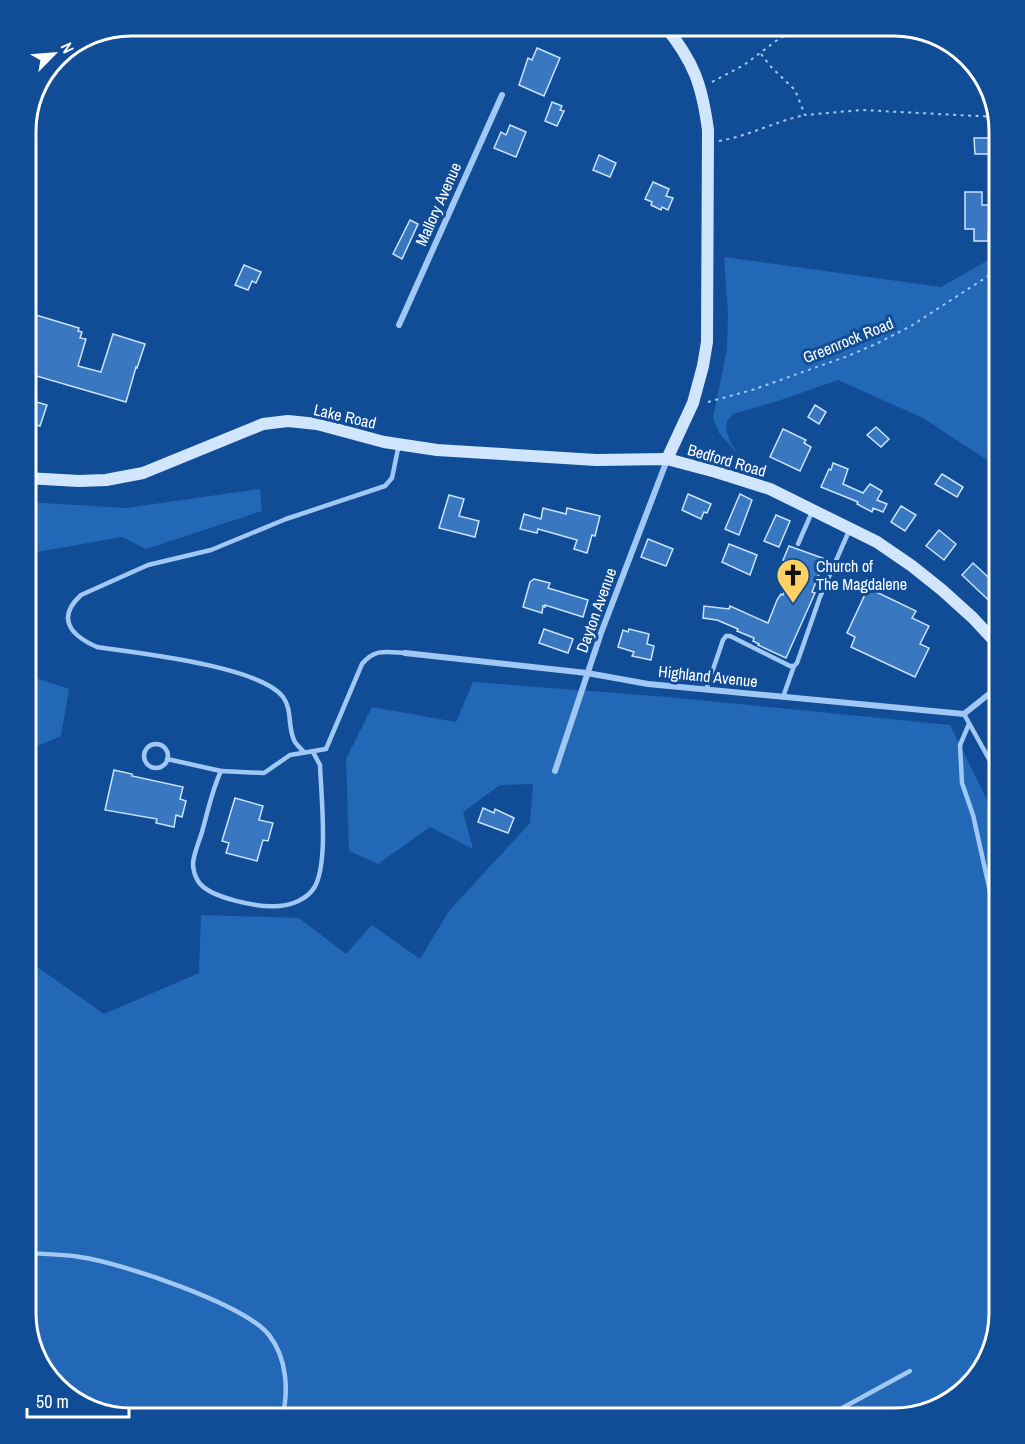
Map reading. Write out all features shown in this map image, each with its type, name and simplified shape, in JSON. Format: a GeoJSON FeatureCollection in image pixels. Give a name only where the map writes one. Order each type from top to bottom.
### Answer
{"type":"FeatureCollection","features":[{"type":"Feature","properties":{"kind":"main road","name":"Bedford Road"},"geometry":{"type":"LineString","coordinates":[[673,36],[693,67],[701,88],[708,130],[707,342],[693,403],[667,459],[770,489],[877,542],[912,566],[973,618],[989,635]]}},
{"type":"Feature","properties":{"kind":"main road","name":"Lake Road"},"geometry":{"type":"LineString","coordinates":[[36,479],[79,482],[143,473],[263,424],[288,421],[317,424],[399,444],[437,450],[596,460],[667,459]]}},
{"type":"Feature","properties":{"kind":"street","name":"Mallory Avenue"},"geometry":{"type":"LineString","coordinates":[[399,325],[502,95]]}},
{"type":"Feature","properties":{"kind":"street","name":"Dayton Avenue"},"geometry":{"type":"LineString","coordinates":[[555,771],[605,622],[667,459]]}},
{"type":"Feature","properties":{"kind":"street","name":"Highland Avenue"},"geometry":{"type":"LineString","coordinates":[[405,653],[587,673],[648,684],[964,714]]}},
{"type":"Feature","properties":{"kind":"street"},"geometry":{"type":"LineString","coordinates":[[964,714],[989,694]]}},
{"type":"Feature","properties":{"kind":"lane"},"geometry":{"type":"LineString","coordinates":[[304,752],[294,740],[284,697],[273,688],[249,677],[205,664],[97,647],[81,640],[73,633],[69,625],[69,613],[73,602],[81,595],[148,565],[211,550],[286,519],[385,486],[392,478],[399,444]]}},
{"type":"Feature","properties":{"kind":"lane"},"geometry":{"type":"LineString","coordinates":[[798,544],[813,510]]}},
{"type":"Feature","properties":{"kind":"lane"},"geometry":{"type":"LineString","coordinates":[[783,697],[820,597],[850,528]]}},
{"type":"Feature","properties":{"kind":"lane"},"geometry":{"type":"LineString","coordinates":[[706,690],[726,636],[794,666]]}},
{"type":"Feature","properties":{"kind":"lane"},"geometry":{"type":"LineString","coordinates":[[168,759],[221,771],[264,773],[290,755],[326,749],[362,664],[369,656],[378,652],[405,653]]}},
{"type":"Feature","properties":{"kind":"lane"},"geometry":{"type":"LineString","coordinates":[[964,714],[989,759]]}},
{"type":"Feature","properties":{"kind":"lane"},"geometry":{"type":"LineString","coordinates":[[969,724],[960,745],[962,783],[974,815],[989,886]]}},
{"type":"Feature","properties":{"kind":"lane"},"geometry":{"type":"LineString","coordinates":[[160,745],[166,749],[168,759],[162,766],[154,768],[145,761],[144,753],[149,746],[160,745]]}},
{"type":"Feature","properties":{"kind":"lane"},"geometry":{"type":"LineString","coordinates":[[221,771],[212,790],[193,862],[198,881],[211,892],[227,898],[265,907],[280,906],[303,899],[310,894],[320,873],[322,857],[320,765],[313,752]]}},
{"type":"Feature","properties":{"kind":"lane"},"geometry":{"type":"LineString","coordinates":[[36,1254],[82,1257],[135,1272],[228,1306],[259,1325],[270,1335],[279,1350],[285,1370],[286,1393],[284,1408]]}},
{"type":"Feature","properties":{"kind":"lane"},"geometry":{"type":"LineString","coordinates":[[844,1408],[910,1371]]}},
{"type":"Feature","properties":{"kind":"path"},"geometry":{"type":"LineString","coordinates":[[701,88],[744,65],[784,36]]}},
{"type":"Feature","properties":{"kind":"path"},"geometry":{"type":"LineString","coordinates":[[761,54],[795,90],[806,115]]}},
{"type":"Feature","properties":{"kind":"path"},"geometry":{"type":"LineString","coordinates":[[708,142],[736,137],[785,119],[806,115],[862,110],[988,117]]}},
{"type":"Feature","properties":{"kind":"path","name":"Greenrock Road"},"geometry":{"type":"LineString","coordinates":[[693,403],[729,398],[868,347],[911,326],[989,275]]}},
{"type":"Feature","properties":{"kind":"shaded area"},"geometry":{"type":"Polygon","coordinates":[[[724,257],[941,287],[989,260],[989,461],[923,418],[838,380],[733,414],[727,421],[726,430],[738,454],[719,433],[713,418],[727,349],[728,313],[724,257]]]}},
{"type":"Feature","properties":{"kind":"shaded area"},"geometry":{"type":"Polygon","coordinates":[[[260,489],[262,511],[146,549],[122,537],[36,552],[36,503],[126,508],[260,489]]]}},
{"type":"Feature","properties":{"kind":"shaded area"},"geometry":{"type":"Polygon","coordinates":[[[36,678],[69,689],[61,736],[36,747],[36,678]]]}},
{"type":"Feature","properties":{"kind":"shaded area"},"geometry":{"type":"Polygon","coordinates":[[[473,682],[668,697],[950,725],[989,804],[989,1313],[982,1349],[969,1371],[952,1388],[930,1401],[894,1408],[125,1408],[89,1398],[78,1392],[56,1371],[43,1349],[36,1313],[36,966],[104,1014],[199,973],[201,915],[299,918],[346,954],[372,925],[420,959],[449,911],[530,823],[533,784],[500,785],[463,812],[473,849],[430,827],[378,864],[349,851],[346,759],[372,707],[456,722],[473,682]]]}},
{"type":"Feature","properties":{"kind":"building"},"geometry":{"type":"Polygon","coordinates":[[[537,48],[560,58],[544,96],[519,85],[528,58],[532,60],[537,48]]]}},
{"type":"Feature","properties":{"kind":"building"},"geometry":{"type":"Polygon","coordinates":[[[552,102],[562,106],[560,110],[564,111],[557,126],[545,121],[552,102]]]}},
{"type":"Feature","properties":{"kind":"building"},"geometry":{"type":"Polygon","coordinates":[[[510,125],[526,132],[516,157],[494,148],[501,132],[506,135],[510,125]]]}},
{"type":"Feature","properties":{"kind":"building"},"geometry":{"type":"Polygon","coordinates":[[[974,138],[989,138],[989,154],[975,154],[974,138]]]}},
{"type":"Feature","properties":{"kind":"building"},"geometry":{"type":"Polygon","coordinates":[[[599,155],[616,163],[610,177],[593,170],[599,155]]]}},
{"type":"Feature","properties":{"kind":"building"},"geometry":{"type":"Polygon","coordinates":[[[653,182],[669,189],[666,196],[673,198],[668,210],[662,207],[661,210],[645,199],[653,182]]]}},
{"type":"Feature","properties":{"kind":"building"},"geometry":{"type":"Polygon","coordinates":[[[965,192],[982,192],[982,205],[989,205],[988,241],[974,241],[974,229],[965,229],[965,192]]]}},
{"type":"Feature","properties":{"kind":"building"},"geometry":{"type":"Polygon","coordinates":[[[410,220],[418,224],[402,259],[393,254],[410,220]]]}},
{"type":"Feature","properties":{"kind":"building"},"geometry":{"type":"Polygon","coordinates":[[[244,265],[261,272],[256,283],[252,281],[248,290],[235,285],[244,265]]]}},
{"type":"Feature","properties":{"kind":"building"},"geometry":{"type":"Polygon","coordinates":[[[36,315],[79,328],[78,331],[82,332],[80,338],[86,339],[78,366],[101,372],[113,334],[145,344],[126,402],[36,376],[36,315]]]}},
{"type":"Feature","properties":{"kind":"building"},"geometry":{"type":"Polygon","coordinates":[[[36,402],[47,405],[40,426],[36,425],[36,402]]]}},
{"type":"Feature","properties":{"kind":"building"},"geometry":{"type":"Polygon","coordinates":[[[815,405],[826,412],[819,424],[808,417],[815,405]]]}},
{"type":"Feature","properties":{"kind":"building"},"geometry":{"type":"Polygon","coordinates":[[[876,427],[889,439],[881,447],[867,435],[876,427]]]}},
{"type":"Feature","properties":{"kind":"building"},"geometry":{"type":"Polygon","coordinates":[[[783,429],[806,440],[804,443],[811,447],[800,471],[770,457],[783,429]]]}},
{"type":"Feature","properties":{"kind":"building"},"geometry":{"type":"Polygon","coordinates":[[[833,463],[848,469],[843,484],[863,493],[870,484],[882,491],[877,500],[887,504],[883,512],[873,508],[872,512],[857,504],[858,502],[821,487],[833,463]]]}},
{"type":"Feature","properties":{"kind":"building"},"geometry":{"type":"Polygon","coordinates":[[[942,474],[963,487],[957,497],[935,484],[942,474]]]}},
{"type":"Feature","properties":{"kind":"building"},"geometry":{"type":"Polygon","coordinates":[[[688,494],[711,504],[701,519],[682,510],[688,494]]]}},
{"type":"Feature","properties":{"kind":"building"},"geometry":{"type":"Polygon","coordinates":[[[740,494],[752,500],[739,535],[725,529],[740,494]]]}},
{"type":"Feature","properties":{"kind":"building"},"geometry":{"type":"Polygon","coordinates":[[[449,495],[464,499],[459,516],[479,521],[475,537],[439,528],[449,495]]]}},
{"type":"Feature","properties":{"kind":"building"},"geometry":{"type":"Polygon","coordinates":[[[901,506],[916,515],[905,531],[891,522],[901,506]]]}},
{"type":"Feature","properties":{"kind":"building"},"geometry":{"type":"Polygon","coordinates":[[[543,508],[566,514],[567,508],[600,516],[595,536],[592,535],[587,553],[574,549],[577,540],[538,529],[537,533],[520,529],[524,514],[541,519],[543,508]]]}},
{"type":"Feature","properties":{"kind":"building"},"geometry":{"type":"Polygon","coordinates":[[[776,515],[790,521],[779,547],[764,541],[776,515]]]}},
{"type":"Feature","properties":{"kind":"building"},"geometry":{"type":"Polygon","coordinates":[[[939,530],[956,544],[944,560],[926,546],[939,530]]]}},
{"type":"Feature","properties":{"kind":"building"},"geometry":{"type":"Polygon","coordinates":[[[648,539],[673,549],[666,566],[641,557],[648,539]]]}},
{"type":"Feature","properties":{"kind":"building"},"geometry":{"type":"Polygon","coordinates":[[[729,544],[757,555],[750,575],[722,562],[729,544]]]}},
{"type":"Feature","properties":{"kind":"building","name":"Church of The Magdalene"},"geometry":{"type":"Polygon","coordinates":[[[789,546],[825,559],[812,592],[815,593],[786,658],[758,645],[753,641],[754,638],[737,631],[738,629],[717,620],[703,618],[704,606],[729,609],[730,606],[768,623],[777,600],[781,594],[783,595],[795,564],[783,560],[789,546]]]}},
{"type":"Feature","properties":{"kind":"building"},"geometry":{"type":"Polygon","coordinates":[[[973,563],[989,578],[989,601],[962,575],[973,563]]]}},
{"type":"Feature","properties":{"kind":"building"},"geometry":{"type":"Polygon","coordinates":[[[534,579],[550,583],[548,588],[588,600],[583,617],[545,605],[542,613],[523,607],[530,582],[534,579]]]}},
{"type":"Feature","properties":{"kind":"building"},"geometry":{"type":"Polygon","coordinates":[[[868,588],[916,611],[912,618],[929,626],[920,644],[929,648],[915,677],[851,647],[855,637],[847,633],[868,588]]]}},
{"type":"Feature","properties":{"kind":"building"},"geometry":{"type":"Polygon","coordinates":[[[544,629],[573,639],[568,653],[539,643],[544,629]]]}},
{"type":"Feature","properties":{"kind":"building"},"geometry":{"type":"Polygon","coordinates":[[[629,629],[649,634],[647,644],[654,646],[651,660],[632,656],[634,652],[618,647],[623,630],[628,632],[629,629]]]}},
{"type":"Feature","properties":{"kind":"building"},"geometry":{"type":"Polygon","coordinates":[[[114,770],[183,787],[180,799],[186,801],[182,817],[176,815],[174,827],[156,823],[157,819],[105,810],[114,770]]]}},
{"type":"Feature","properties":{"kind":"building"},"geometry":{"type":"Polygon","coordinates":[[[235,798],[263,806],[259,820],[273,823],[268,841],[263,840],[257,861],[226,853],[229,843],[222,841],[235,798]]]}},
{"type":"Feature","properties":{"kind":"building"},"geometry":{"type":"Polygon","coordinates":[[[483,808],[494,813],[495,809],[514,818],[508,833],[478,822],[483,808]]]}},
{"type":"Feature","properties":{"kind":"place","name":"Church of The Magdalene"},"geometry":{"type":"Point","coordinates":[793,604]}}]}
